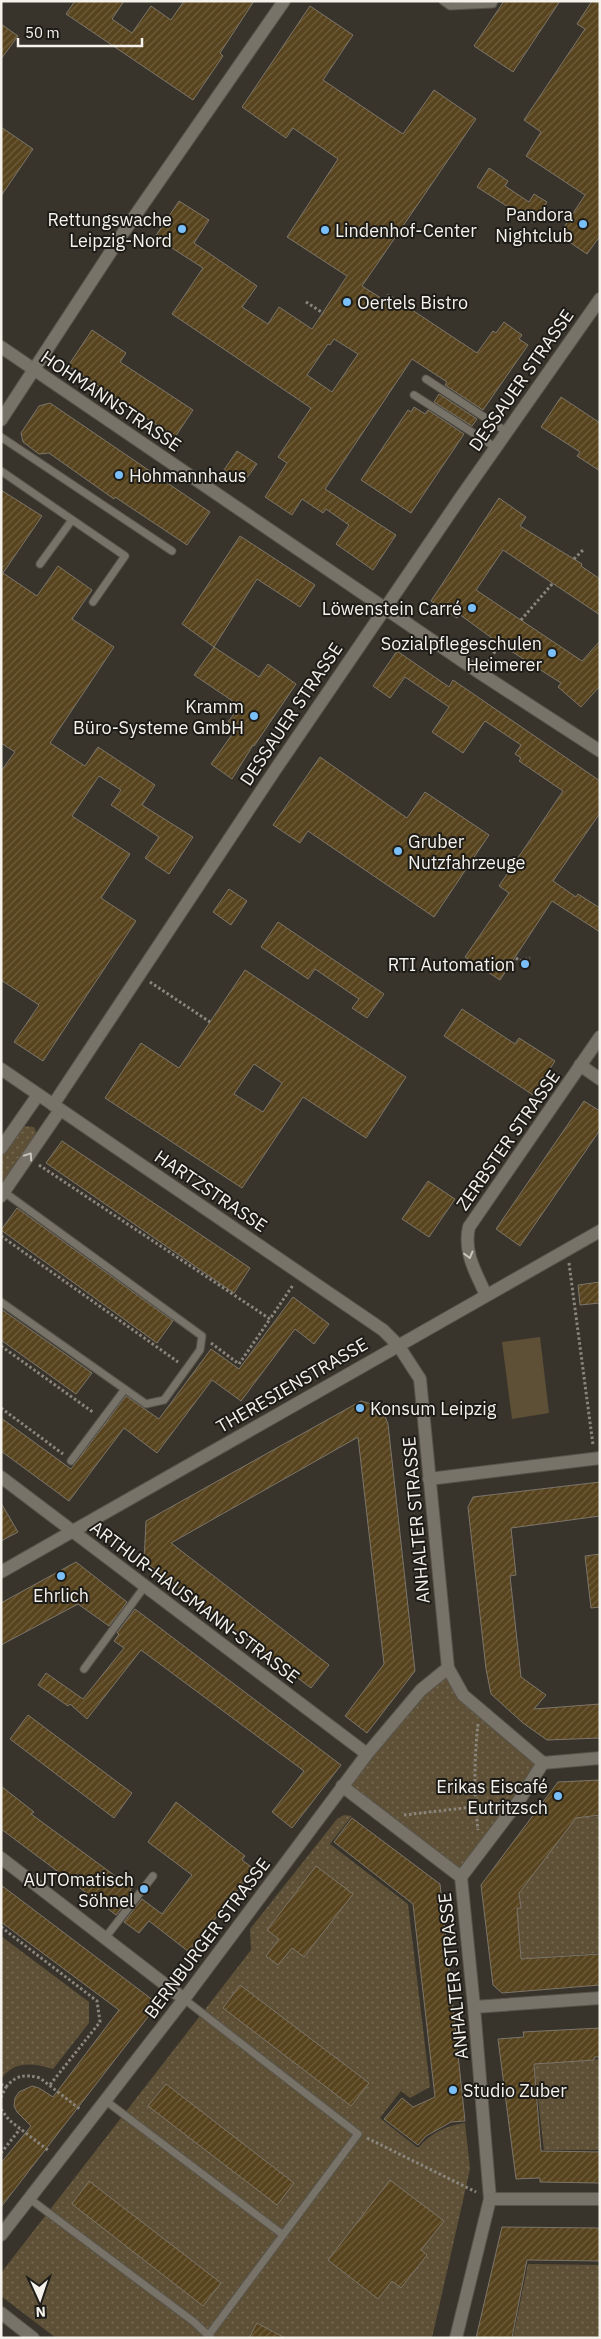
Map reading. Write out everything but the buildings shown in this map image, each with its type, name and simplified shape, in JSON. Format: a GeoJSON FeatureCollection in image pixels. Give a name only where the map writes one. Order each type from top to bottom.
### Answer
{"type":"FeatureCollection","features":[{"type":"Feature","properties":{"kind":"street"},"geometry":{"type":"LineString","coordinates":[[1,420],[123,233],[284,1]]}},
{"type":"Feature","properties":{"kind":"street","name":"DESSAUER STRASSE"},"geometry":{"type":"LineString","coordinates":[[3,1194],[28,1157],[139,975],[275,770],[496,447],[600,299]]}},
{"type":"Feature","properties":{"kind":"street","name":"HOHMANNSTRASSE"},"geometry":{"type":"LineString","coordinates":[[1,347],[480,673],[600,751]]}},
{"type":"Feature","properties":{"kind":"street","name":"ZERBSTER STRASSE"},"geometry":{"type":"LineString","coordinates":[[486,1295],[469,1258],[466,1239],[469,1227],[600,1037]]}},
{"type":"Feature","properties":{"kind":"street"},"geometry":{"type":"LineString","coordinates":[[580,1066],[600,1079]]}},
{"type":"Feature","properties":{"kind":"street","name":"HARTZSTRASSE"},"geometry":{"type":"LineString","coordinates":[[1,1069],[382,1330],[398,1345]]}},
{"type":"Feature","properties":{"kind":"street"},"geometry":{"type":"LineString","coordinates":[[1,1148],[38,1095]]}},
{"type":"Feature","properties":{"kind":"street","name":"THERESIENSTRASSE"},"geometry":{"type":"LineString","coordinates":[[1,1572],[600,1230]]}},
{"type":"Feature","properties":{"kind":"street","name":"ANHALTER STRASSE"},"geometry":{"type":"LineString","coordinates":[[398,1345],[420,1380],[448,1668]]}},
{"type":"Feature","properties":{"kind":"street"},"geometry":{"type":"LineString","coordinates":[[429,1479],[597,1458]]}},
{"type":"Feature","properties":{"kind":"street","name":"ARTHUR-HAUSMANN-STRASSE"},"geometry":{"type":"LineString","coordinates":[[1,1476],[367,1754]]}},
{"type":"Feature","properties":{"kind":"street"},"geometry":{"type":"LineString","coordinates":[[448,1668],[463,1694],[543,1763],[600,1758]]}},
{"type":"Feature","properties":{"kind":"street","name":"BERNBURGER STRASSE"},"geometry":{"type":"LineString","coordinates":[[1,2235],[184,1999],[367,1754],[421,1690],[448,1668]]}},
{"type":"Feature","properties":{"kind":"street"},"geometry":{"type":"LineString","coordinates":[[342,1786],[461,1877],[518,1802],[543,1763]]}},
{"type":"Feature","properties":{"kind":"street"},"geometry":{"type":"LineString","coordinates":[[1,1858],[184,1999]]}},
{"type":"Feature","properties":{"kind":"street","name":"ANHALTER STRASSE"},"geometry":{"type":"LineString","coordinates":[[456,2338],[490,2199],[461,1877]]}},
{"type":"Feature","properties":{"kind":"street"},"geometry":{"type":"LineString","coordinates":[[474,2007],[600,1998]]}},
{"type":"Feature","properties":{"kind":"street"},"geometry":{"type":"LineString","coordinates":[[490,2199],[600,2199]]}},
{"type":"Feature","properties":{"kind":"street"},"geometry":{"type":"LineString","coordinates":[[1,2313],[33,2338]]}},
{"type":"Feature","properties":{"kind":"lane"},"geometry":{"type":"LineString","coordinates":[[443,1],[450,6],[493,4],[494,1]]}},
{"type":"Feature","properties":{"kind":"lane"},"geometry":{"type":"LineString","coordinates":[[426,379],[507,432]]}},
{"type":"Feature","properties":{"kind":"lane"},"geometry":{"type":"LineString","coordinates":[[414,395],[496,447]]}},
{"type":"Feature","properties":{"kind":"lane"},"geometry":{"type":"LineString","coordinates":[[1,437],[172,551]]}},
{"type":"Feature","properties":{"kind":"lane"},"geometry":{"type":"LineString","coordinates":[[1,471],[125,556],[93,602]]}},
{"type":"Feature","properties":{"kind":"lane"},"geometry":{"type":"LineString","coordinates":[[40,564],[72,520]]}},
{"type":"Feature","properties":{"kind":"lane"},"geometry":{"type":"LineString","coordinates":[[1,1302],[146,1404],[164,1400],[200,1350],[202,1336],[3,1194]]}},
{"type":"Feature","properties":{"kind":"lane"},"geometry":{"type":"LineString","coordinates":[[71,1461],[125,1389]]}},
{"type":"Feature","properties":{"kind":"lane"},"geometry":{"type":"LineString","coordinates":[[84,1669],[145,1586]]}},
{"type":"Feature","properties":{"kind":"lane"},"geometry":{"type":"LineString","coordinates":[[105,1938],[153,1876]]}},
{"type":"Feature","properties":{"kind":"lane"},"geometry":{"type":"LineString","coordinates":[[30,2198],[194,2322],[209,2337],[282,2234],[358,2134],[184,1999]]}},
{"type":"Feature","properties":{"kind":"lane"},"geometry":{"type":"LineString","coordinates":[[106,2101],[282,2234]]}},
{"type":"Feature","properties":{"kind":"path"},"geometry":{"type":"LineString","coordinates":[[306,302],[323,313]]}},
{"type":"Feature","properties":{"kind":"path"},"geometry":{"type":"LineString","coordinates":[[574,559],[583,550]]}},
{"type":"Feature","properties":{"kind":"path"},"geometry":{"type":"LineString","coordinates":[[521,620],[553,584]]}},
{"type":"Feature","properties":{"kind":"path"},"geometry":{"type":"LineString","coordinates":[[480,673],[500,644]]}},
{"type":"Feature","properties":{"kind":"path"},"geometry":{"type":"LineString","coordinates":[[516,958],[520,961],[530,958]]}},
{"type":"Feature","properties":{"kind":"path"},"geometry":{"type":"LineString","coordinates":[[139,975],[210,1022]]}},
{"type":"Feature","properties":{"kind":"path"},"geometry":{"type":"LineString","coordinates":[[28,1157],[270,1319]]}},
{"type":"Feature","properties":{"kind":"path"},"geometry":{"type":"LineString","coordinates":[[1,1236],[187,1368]]}},
{"type":"Feature","properties":{"kind":"path"},"geometry":{"type":"LineString","coordinates":[[567,1249],[597,1458]]}},
{"type":"Feature","properties":{"kind":"path"},"geometry":{"type":"LineString","coordinates":[[202,1336],[239,1364],[301,1274]]}},
{"type":"Feature","properties":{"kind":"path"},"geometry":{"type":"LineString","coordinates":[[1,1346],[103,1419]]}},
{"type":"Feature","properties":{"kind":"path"},"geometry":{"type":"LineString","coordinates":[[1,1408],[71,1461]]}},
{"type":"Feature","properties":{"kind":"path"},"geometry":{"type":"LineString","coordinates":[[479,1708],[475,1748],[476,1807],[481,1850]]}},
{"type":"Feature","properties":{"kind":"path"},"geometry":{"type":"LineString","coordinates":[[383,1818],[518,1802]]}},
{"type":"Feature","properties":{"kind":"path"},"geometry":{"type":"LineString","coordinates":[[1,1927],[97,2001],[100,2022],[49,2086]]}},
{"type":"Feature","properties":{"kind":"path"},"geometry":{"type":"LineString","coordinates":[[1,2097],[12,2079],[22,2075],[40,2078],[92,2118]]}},
{"type":"Feature","properties":{"kind":"path"},"geometry":{"type":"LineString","coordinates":[[1,2084],[6,2087]]}},
{"type":"Feature","properties":{"kind":"path"},"geometry":{"type":"LineString","coordinates":[[1,2108],[8,2120],[60,2159]]}},
{"type":"Feature","properties":{"kind":"path"},"geometry":{"type":"LineString","coordinates":[[1,2153],[20,2129]]}},
{"type":"Feature","properties":{"kind":"path"},"geometry":{"type":"LineString","coordinates":[[358,2134],[490,2199]]}},
{"type":"Feature","properties":{"kind":"shaded area"},"geometry":{"type":"Polygon","coordinates":[[[23,1126],[34,1127],[36,1132],[34,1138],[1,1187],[1,1155],[23,1126]]]}},
{"type":"Feature","properties":{"kind":"shaded area"},"geometry":{"type":"Polygon","coordinates":[[[540,1337],[549,1413],[512,1419],[502,1342],[540,1337]]]}},
{"type":"Feature","properties":{"kind":"shaded area"},"geometry":{"type":"Polygon","coordinates":[[[448,1668],[463,1695],[543,1763],[461,1877],[342,1786],[448,1668]]]}},
{"type":"Feature","properties":{"kind":"shaded area"},"geometry":{"type":"Polygon","coordinates":[[[344,1815],[352,1816],[330,1844],[408,1904],[430,2087],[410,2098],[401,2091],[380,2118],[418,2148],[439,2131],[465,2123],[470,2169],[432,2338],[56,2338],[1,2296],[1,2273],[251,1950],[250,1929],[337,1819],[344,1815]]]}},
{"type":"Feature","properties":{"kind":"shaded area"},"geometry":{"type":"Polygon","coordinates":[[[600,1816],[600,1953],[521,1959],[517,1908],[521,1907],[519,1892],[575,1818],[600,1816]]]}},
{"type":"Feature","properties":{"kind":"shaded area"},"geometry":{"type":"Polygon","coordinates":[[[1,1936],[89,2002],[89,2023],[53,2069],[39,2065],[18,2066],[6,2073],[1,2079],[1,1936]]]}},
{"type":"Feature","properties":{"kind":"shaded area"},"geometry":{"type":"Polygon","coordinates":[[[600,2059],[600,2150],[544,2150],[534,2064],[600,2059]]]}},
{"type":"Feature","properties":{"kind":"shaded area"},"geometry":{"type":"Polygon","coordinates":[[[528,2264],[600,2265],[600,2338],[513,2338],[528,2264]]]}},
{"type":"Feature","properties":{"kind":"place","name":"Pandora Nightclub"},"geometry":{"type":"Point","coordinates":[583,224]}},
{"type":"Feature","properties":{"kind":"place","name":"Rettungswache Leipzig-Nord"},"geometry":{"type":"Point","coordinates":[182,229]}},
{"type":"Feature","properties":{"kind":"place","name":"Lindenhof-Center"},"geometry":{"type":"Point","coordinates":[325,230]}},
{"type":"Feature","properties":{"kind":"place","name":"Oertels Bistro"},"geometry":{"type":"Point","coordinates":[347,302]}},
{"type":"Feature","properties":{"kind":"place","name":"Hohmannhaus"},"geometry":{"type":"Point","coordinates":[119,475]}},
{"type":"Feature","properties":{"kind":"place","name":"Löwenstein Carré"},"geometry":{"type":"Point","coordinates":[472,608]}},
{"type":"Feature","properties":{"kind":"place","name":"Sozialpflegeschulen Heimerer"},"geometry":{"type":"Point","coordinates":[552,653]}},
{"type":"Feature","properties":{"kind":"place","name":"Kramm Büro-Systeme GmbH"},"geometry":{"type":"Point","coordinates":[254,716]}},
{"type":"Feature","properties":{"kind":"place","name":"Gruber Nutzfahrzeuge"},"geometry":{"type":"Point","coordinates":[398,851]}},
{"type":"Feature","properties":{"kind":"place","name":"RTI Automation"},"geometry":{"type":"Point","coordinates":[525,964]}},
{"type":"Feature","properties":{"kind":"place","name":"Konsum Leipzig"},"geometry":{"type":"Point","coordinates":[360,1408]}},
{"type":"Feature","properties":{"kind":"place","name":"Ehrlich"},"geometry":{"type":"Point","coordinates":[61,1576]}},
{"type":"Feature","properties":{"kind":"place","name":"Erikas Eiscafé Eutritzsch"},"geometry":{"type":"Point","coordinates":[558,1796]}},
{"type":"Feature","properties":{"kind":"place","name":"AUTOmatisch Söhnel"},"geometry":{"type":"Point","coordinates":[144,1889]}},
{"type":"Feature","properties":{"kind":"place","name":"Studio Zuber"},"geometry":{"type":"Point","coordinates":[453,2090]}}]}
